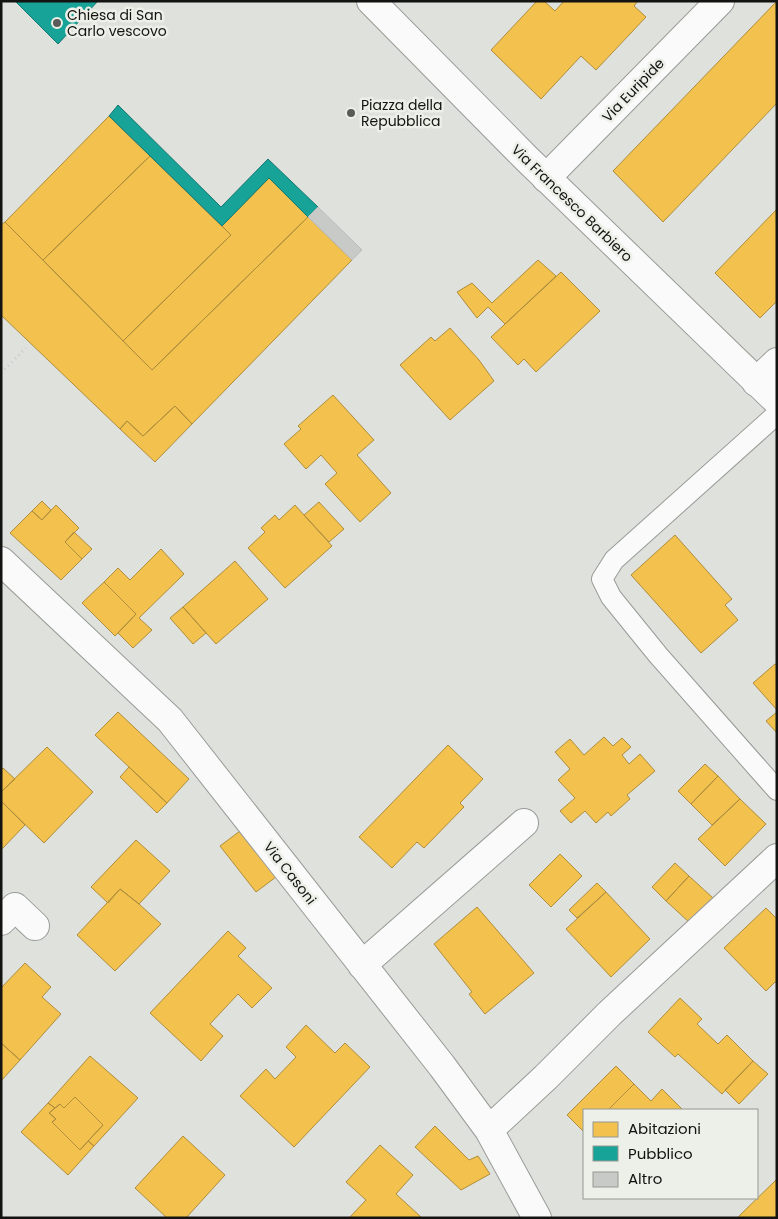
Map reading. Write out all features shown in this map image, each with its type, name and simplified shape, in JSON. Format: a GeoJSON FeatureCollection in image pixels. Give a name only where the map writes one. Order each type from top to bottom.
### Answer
{"type":"FeatureCollection","features":[{"type":"Feature","properties":{"kind":"street","name":"Via Francesco Barbiero"},"geometry":{"type":"LineString","coordinates":[[371,1],[546,178],[777,401]]}},
{"type":"Feature","properties":{"kind":"street","name":"Via Euripide"},"geometry":{"type":"LineString","coordinates":[[546,178],[720,1]]}},
{"type":"Feature","properties":{"kind":"street"},"geometry":{"type":"LineString","coordinates":[[756,382],[777,362]]}},
{"type":"Feature","properties":{"kind":"street","name":"Via Casoni"},"geometry":{"type":"LineString","coordinates":[[1,562],[170,720],[442,1066],[489,1130],[537,1218]]}},
{"type":"Feature","properties":{"kind":"street"},"geometry":{"type":"LineString","coordinates":[[362,965],[524,823]]}},
{"type":"Feature","properties":{"kind":"street"},"geometry":{"type":"LineString","coordinates":[[489,1130],[658,968],[777,858]]}},
{"type":"Feature","properties":{"kind":"street"},"geometry":{"type":"LineString","coordinates":[[1,922],[15,907],[35,926]]}},
{"type":"Feature","properties":{"kind":"lane"},"geometry":{"type":"LineString","coordinates":[[777,414],[614,560],[602,579],[611,597],[646,641],[777,790]]}},
{"type":"Feature","properties":{"kind":"path"},"geometry":{"type":"LineString","coordinates":[[1,373],[26,348]]}},
{"type":"Feature","properties":{"kind":"building: Abitazioni"},"geometry":{"type":"Polygon","coordinates":[[[537,1],[544,1],[555,11],[564,1],[638,1],[634,6],[646,17],[596,70],[581,56],[541,99],[491,50],[537,1]]]}},
{"type":"Feature","properties":{"kind":"building: Abitazioni"},"geometry":{"type":"Polygon","coordinates":[[[777,1],[777,103],[663,222],[613,171],[777,1]]]}},
{"type":"Feature","properties":{"kind":"building: Abitazioni"},"geometry":{"type":"Polygon","coordinates":[[[109,116],[150,156],[43,260],[5,222],[109,116]]]}},
{"type":"Feature","properties":{"kind":"building: Abitazioni"},"geometry":{"type":"Polygon","coordinates":[[[150,156],[231,235],[123,341],[43,260],[150,156]]]}},
{"type":"Feature","properties":{"kind":"building: Abitazioni"},"geometry":{"type":"Polygon","coordinates":[[[269,178],[308,217],[152,370],[123,341],[231,235],[222,226],[269,178]]]}},
{"type":"Feature","properties":{"kind":"building: Abitazioni"},"geometry":{"type":"Polygon","coordinates":[[[777,209],[777,301],[760,318],[715,273],[777,209]]]}},
{"type":"Feature","properties":{"kind":"building: Abitazioni"},"geometry":{"type":"Polygon","coordinates":[[[308,217],[352,260],[192,424],[175,406],[143,436],[127,421],[120,429],[1,315],[1,225],[5,222],[152,370],[308,217]]]}},
{"type":"Feature","properties":{"kind":"building: Abitazioni"},"geometry":{"type":"Polygon","coordinates":[[[538,260],[556,276],[505,324],[488,307],[477,318],[457,292],[472,283],[492,303],[538,260]]]}},
{"type":"Feature","properties":{"kind":"building: Abitazioni"},"geometry":{"type":"Polygon","coordinates":[[[561,272],[600,311],[536,372],[524,359],[518,365],[491,337],[561,272]]]}},
{"type":"Feature","properties":{"kind":"building: Abitazioni"},"geometry":{"type":"Polygon","coordinates":[[[450,328],[479,360],[494,381],[450,420],[400,365],[431,337],[435,341],[450,328]]]}},
{"type":"Feature","properties":{"kind":"building: Abitazioni"},"geometry":{"type":"Polygon","coordinates":[[[333,395],[374,440],[357,455],[391,493],[360,522],[325,484],[337,473],[321,455],[306,469],[284,444],[301,429],[298,426],[333,395]]]}},
{"type":"Feature","properties":{"kind":"building: Abitazioni"},"geometry":{"type":"Polygon","coordinates":[[[175,406],[192,424],[155,462],[120,429],[127,421],[143,436],[175,406]]]}},
{"type":"Feature","properties":{"kind":"building: Abitazioni"},"geometry":{"type":"Polygon","coordinates":[[[42,501],[51,510],[42,520],[32,511],[42,501]]]}},
{"type":"Feature","properties":{"kind":"building: Abitazioni"},"geometry":{"type":"Polygon","coordinates":[[[319,502],[344,529],[329,542],[304,515],[319,502]]]}},
{"type":"Feature","properties":{"kind":"building: Abitazioni"},"geometry":{"type":"Polygon","coordinates":[[[56,505],[79,528],[65,542],[82,559],[61,580],[10,533],[32,511],[42,520],[56,505]]]}},
{"type":"Feature","properties":{"kind":"building: Abitazioni"},"geometry":{"type":"Polygon","coordinates":[[[295,505],[332,546],[285,588],[248,548],[265,532],[261,528],[275,515],[279,520],[295,505]]]}},
{"type":"Feature","properties":{"kind":"building: Abitazioni"},"geometry":{"type":"Polygon","coordinates":[[[74,532],[92,549],[82,559],[65,542],[74,532]]]}},
{"type":"Feature","properties":{"kind":"building: Abitazioni"},"geometry":{"type":"Polygon","coordinates":[[[675,535],[732,599],[725,605],[738,620],[701,653],[631,575],[675,535]]]}},
{"type":"Feature","properties":{"kind":"building: Abitazioni"},"geometry":{"type":"Polygon","coordinates":[[[161,549],[184,574],[139,618],[152,630],[133,648],[118,633],[136,614],[104,582],[118,568],[130,580],[161,549]]]}},
{"type":"Feature","properties":{"kind":"building: Abitazioni"},"geometry":{"type":"Polygon","coordinates":[[[235,561],[268,599],[216,644],[183,607],[235,561]]]}},
{"type":"Feature","properties":{"kind":"building: Abitazioni"},"geometry":{"type":"Polygon","coordinates":[[[104,582],[136,614],[115,636],[82,603],[104,582]]]}},
{"type":"Feature","properties":{"kind":"building: Abitazioni"},"geometry":{"type":"Polygon","coordinates":[[[183,607],[206,633],[193,644],[170,618],[183,607]]]}},
{"type":"Feature","properties":{"kind":"building: Abitazioni"},"geometry":{"type":"Polygon","coordinates":[[[775,664],[777,665],[777,710],[753,683],[775,664]]]}},
{"type":"Feature","properties":{"kind":"building: Abitazioni"},"geometry":{"type":"Polygon","coordinates":[[[118,712],[189,779],[167,803],[95,735],[118,712]]]}},
{"type":"Feature","properties":{"kind":"building: Abitazioni"},"geometry":{"type":"Polygon","coordinates":[[[777,712],[777,733],[766,721],[777,712]]]}},
{"type":"Feature","properties":{"kind":"building: Abitazioni"},"geometry":{"type":"Polygon","coordinates":[[[604,737],[613,746],[622,738],[631,747],[622,755],[629,764],[640,754],[655,771],[627,795],[630,799],[611,816],[608,812],[596,823],[585,811],[571,823],[560,811],[575,798],[558,780],[570,769],[555,752],[570,739],[584,755],[604,737]]]}},
{"type":"Feature","properties":{"kind":"building: Abitazioni"},"geometry":{"type":"Polygon","coordinates":[[[448,745],[483,779],[460,803],[464,807],[424,848],[417,842],[392,868],[359,837],[448,745]]]}},
{"type":"Feature","properties":{"kind":"building: Abitazioni"},"geometry":{"type":"Polygon","coordinates":[[[47,747],[93,792],[44,843],[1,801],[1,792],[47,747]]]}},
{"type":"Feature","properties":{"kind":"building: Abitazioni"},"geometry":{"type":"Polygon","coordinates":[[[705,764],[718,776],[691,804],[678,791],[705,764]]]}},
{"type":"Feature","properties":{"kind":"building: Abitazioni"},"geometry":{"type":"Polygon","coordinates":[[[129,767],[167,803],[157,813],[120,777],[129,767]]]}},
{"type":"Feature","properties":{"kind":"building: Abitazioni"},"geometry":{"type":"Polygon","coordinates":[[[3,768],[15,779],[1,792],[1,770],[3,768]]]}},
{"type":"Feature","properties":{"kind":"building: Abitazioni"},"geometry":{"type":"Polygon","coordinates":[[[718,776],[740,799],[712,825],[691,804],[718,776]]]}},
{"type":"Feature","properties":{"kind":"building: Abitazioni"},"geometry":{"type":"Polygon","coordinates":[[[740,799],[766,824],[725,866],[698,839],[740,799]]]}},
{"type":"Feature","properties":{"kind":"building: Abitazioni"},"geometry":{"type":"Polygon","coordinates":[[[1,801],[25,825],[1,850],[1,801]]]}},
{"type":"Feature","properties":{"kind":"building: Abitazioni"},"geometry":{"type":"Polygon","coordinates":[[[240,831],[276,877],[256,892],[220,846],[240,831]]]}},
{"type":"Feature","properties":{"kind":"building: Abitazioni"},"geometry":{"type":"Polygon","coordinates":[[[136,840],[170,871],[139,904],[120,889],[108,903],[91,887],[136,840]]]}},
{"type":"Feature","properties":{"kind":"building: Abitazioni"},"geometry":{"type":"Polygon","coordinates":[[[560,854],[582,876],[551,907],[529,885],[560,854]]]}},
{"type":"Feature","properties":{"kind":"building: Abitazioni"},"geometry":{"type":"Polygon","coordinates":[[[675,863],[689,876],[666,901],[652,887],[675,863]]]}},
{"type":"Feature","properties":{"kind":"building: Abitazioni"},"geometry":{"type":"Polygon","coordinates":[[[689,876],[713,898],[690,923],[666,901],[689,876]]]}},
{"type":"Feature","properties":{"kind":"building: Abitazioni"},"geometry":{"type":"Polygon","coordinates":[[[597,883],[606,892],[577,918],[569,910],[597,883]]]}},
{"type":"Feature","properties":{"kind":"building: Abitazioni"},"geometry":{"type":"Polygon","coordinates":[[[120,889],[161,924],[115,971],[77,935],[120,889]]]}},
{"type":"Feature","properties":{"kind":"building: Abitazioni"},"geometry":{"type":"Polygon","coordinates":[[[606,892],[650,939],[611,977],[566,929],[606,892]]]}},
{"type":"Feature","properties":{"kind":"building: Abitazioni"},"geometry":{"type":"Polygon","coordinates":[[[477,907],[534,973],[485,1014],[469,994],[472,992],[434,944],[477,907]]]}},
{"type":"Feature","properties":{"kind":"building: Abitazioni"},"geometry":{"type":"Polygon","coordinates":[[[766,908],[777,919],[777,983],[775,982],[766,991],[724,948],[766,908]]]}},
{"type":"Feature","properties":{"kind":"building: Abitazioni"},"geometry":{"type":"Polygon","coordinates":[[[228,931],[246,948],[238,956],[272,988],[252,1008],[238,994],[210,1024],[223,1036],[201,1061],[150,1013],[228,931]]]}},
{"type":"Feature","properties":{"kind":"building: Abitazioni"},"geometry":{"type":"Polygon","coordinates":[[[25,963],[51,987],[42,997],[61,1014],[20,1060],[1,1043],[1,988],[25,963]]]}},
{"type":"Feature","properties":{"kind":"building: Abitazioni"},"geometry":{"type":"Polygon","coordinates":[[[680,998],[702,1019],[697,1024],[718,1044],[727,1035],[753,1061],[722,1094],[678,1054],[675,1057],[648,1032],[680,998]]]}},
{"type":"Feature","properties":{"kind":"building: Abitazioni"},"geometry":{"type":"Polygon","coordinates":[[[306,1025],[335,1053],[345,1043],[370,1067],[294,1147],[240,1096],[266,1069],[275,1079],[296,1057],[286,1047],[306,1025]]]}},
{"type":"Feature","properties":{"kind":"building: Abitazioni"},"geometry":{"type":"Polygon","coordinates":[[[1,1043],[20,1060],[1,1081],[1,1043]]]}},
{"type":"Feature","properties":{"kind":"building: Abitazioni"},"geometry":{"type":"Polygon","coordinates":[[[90,1056],[138,1098],[94,1146],[88,1141],[103,1125],[75,1097],[64,1108],[60,1104],[55,1108],[48,1103],[90,1056]]]}},
{"type":"Feature","properties":{"kind":"building: Abitazioni"},"geometry":{"type":"Polygon","coordinates":[[[753,1061],[768,1074],[739,1104],[725,1090],[753,1061]]]}},
{"type":"Feature","properties":{"kind":"building: Abitazioni"},"geometry":{"type":"Polygon","coordinates":[[[616,1066],[634,1084],[609,1109],[583,1109],[583,1131],[567,1115],[616,1066]]]}},
{"type":"Feature","properties":{"kind":"building: Abitazioni"},"geometry":{"type":"Polygon","coordinates":[[[634,1084],[651,1101],[662,1089],[682,1109],[609,1109],[634,1084]]]}},
{"type":"Feature","properties":{"kind":"building: Abitazioni"},"geometry":{"type":"Polygon","coordinates":[[[75,1097],[103,1125],[80,1150],[52,1122],[56,1119],[49,1113],[60,1104],[64,1108],[75,1097]]]}},
{"type":"Feature","properties":{"kind":"building: Abitazioni"},"geometry":{"type":"Polygon","coordinates":[[[48,1103],[55,1108],[49,1113],[56,1119],[52,1122],[80,1150],[88,1141],[94,1146],[68,1175],[21,1132],[48,1103]]]}},
{"type":"Feature","properties":{"kind":"building: Abitazioni"},"geometry":{"type":"Polygon","coordinates":[[[435,1126],[469,1160],[478,1156],[490,1174],[461,1190],[415,1147],[435,1126]]]}},
{"type":"Feature","properties":{"kind":"building: Abitazioni"},"geometry":{"type":"Polygon","coordinates":[[[183,1136],[225,1175],[186,1218],[167,1218],[135,1188],[183,1136]]]}},
{"type":"Feature","properties":{"kind":"building: Abitazioni"},"geometry":{"type":"Polygon","coordinates":[[[380,1145],[413,1175],[396,1194],[420,1218],[349,1218],[366,1200],[346,1182],[380,1145]]]}},
{"type":"Feature","properties":{"kind":"building: Abitazioni"},"geometry":{"type":"Polygon","coordinates":[[[777,1179],[777,1218],[737,1218],[758,1199],[777,1179]]]}},
{"type":"Feature","properties":{"kind":"building: Pubblico","name":"Chiesa di San Carlo vescovo"},"geometry":{"type":"Polygon","coordinates":[[[15,1],[98,1],[58,44],[15,1]]]}},
{"type":"Feature","properties":{"kind":"building: Pubblico"},"geometry":{"type":"Polygon","coordinates":[[[118,105],[221,207],[268,159],[318,207],[308,217],[269,178],[222,226],[109,116],[118,105]]]}},
{"type":"Feature","properties":{"kind":"building: Altro"},"geometry":{"type":"Polygon","coordinates":[[[318,207],[362,250],[352,260],[308,217],[318,207]]]}},
{"type":"Feature","properties":{"kind":"place","name":"Chiesa di San Carlo vescovo"},"geometry":{"type":"Point","coordinates":[57,23]}},
{"type":"Feature","properties":{"kind":"place","name":"Piazza della Repubblica"},"geometry":{"type":"Point","coordinates":[351,113]}}]}
